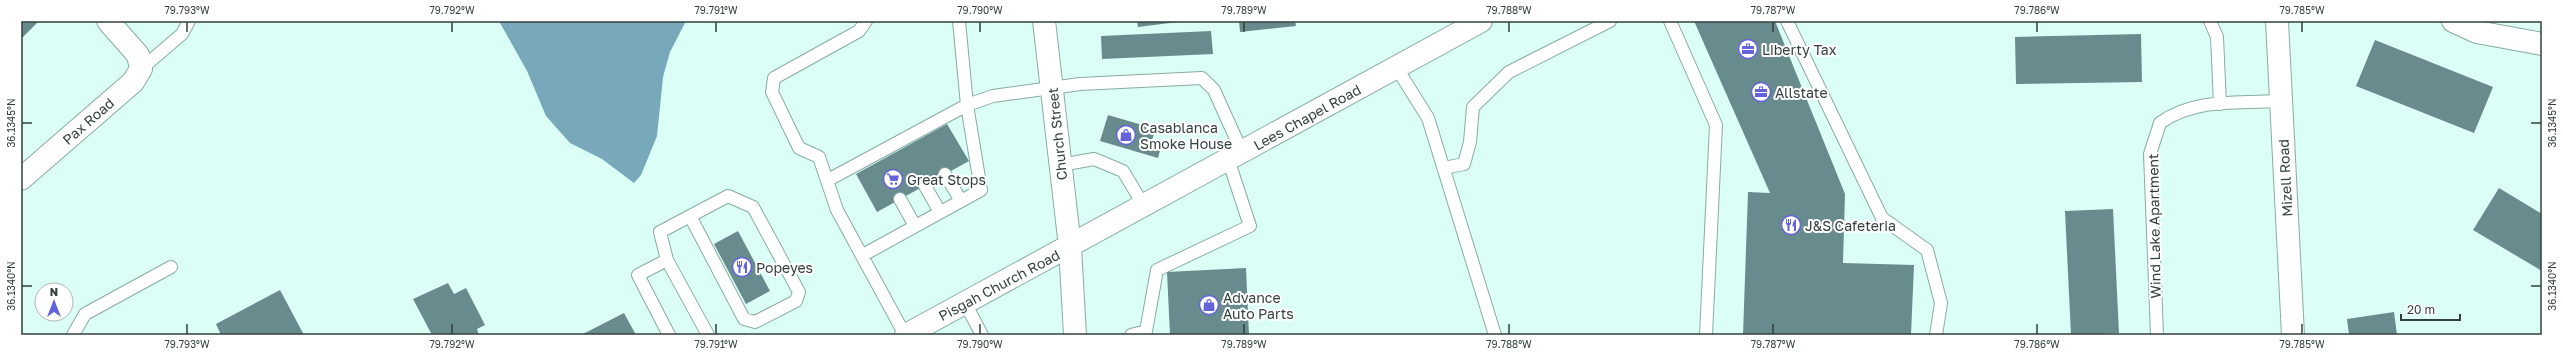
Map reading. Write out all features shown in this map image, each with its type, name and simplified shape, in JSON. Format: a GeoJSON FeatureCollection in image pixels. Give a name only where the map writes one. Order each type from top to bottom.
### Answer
{"type":"FeatureCollection","features":[{"type":"Feature","properties":{"kind":"street"},"geometry":{"type":"LineString","coordinates":[[108,21],[139,62]]}},
{"type":"Feature","properties":{"kind":"street","name":"Church Street"},"geometry":{"type":"LineString","coordinates":[[1044,21],[1053,88],[1070,247],[1075,335]]}},
{"type":"Feature","properties":{"kind":"street","name":"Lees Chapel Road"},"geometry":{"type":"LineString","coordinates":[[1070,247],[1481,21]]}},
{"type":"Feature","properties":{"kind":"street","name":"Mizell Road"},"geometry":{"type":"LineString","coordinates":[[2277,21],[2293,335]]}},
{"type":"Feature","properties":{"kind":"street"},"geometry":{"type":"LineString","coordinates":[[2453,21],[2477,32],[2542,44]]}},
{"type":"Feature","properties":{"kind":"street","name":"Pax Road"},"geometry":{"type":"LineString","coordinates":[[21,179],[133,82],[139,62]]}},
{"type":"Feature","properties":{"kind":"street","name":"Pisgah Church Road"},"geometry":{"type":"LineString","coordinates":[[906,335],[1070,247]]}},
{"type":"Feature","properties":{"kind":"lane"},"geometry":{"type":"LineString","coordinates":[[139,62],[182,34],[189,21]]}},
{"type":"Feature","properties":{"kind":"lane"},"geometry":{"type":"LineString","coordinates":[[866,21],[859,31],[774,78],[772,92],[799,148],[819,157],[837,210],[906,335]]}},
{"type":"Feature","properties":{"kind":"lane"},"geometry":{"type":"LineString","coordinates":[[862,255],[981,190],[968,105],[959,21]]}},
{"type":"Feature","properties":{"kind":"lane"},"geometry":{"type":"LineString","coordinates":[[1444,168],[1464,164],[1470,142],[1473,107],[1509,72],[1610,21]]}},
{"type":"Feature","properties":{"kind":"lane"},"geometry":{"type":"LineString","coordinates":[[1670,21],[1716,125],[1706,335]]}},
{"type":"Feature","properties":{"kind":"lane"},"geometry":{"type":"LineString","coordinates":[[1787,21],[1882,218],[1927,250],[1941,303],[1936,335]]}},
{"type":"Feature","properties":{"kind":"lane"},"geometry":{"type":"LineString","coordinates":[[2210,21],[2217,37],[2220,104]]}},
{"type":"Feature","properties":{"kind":"lane"},"geometry":{"type":"LineString","coordinates":[[1396,67],[1428,118],[1495,335]]}},
{"type":"Feature","properties":{"kind":"lane"},"geometry":{"type":"LineString","coordinates":[[828,180],[902,145],[968,105],[993,96],[1080,84],[1202,78],[1214,90],[1235,156],[1250,226],[1157,270],[1146,331],[1131,335]]}},
{"type":"Feature","properties":{"kind":"lane","name":"Wind Lake Apartment"},"geometry":{"type":"LineString","coordinates":[[2157,335],[2150,154],[2160,123],[2171,115],[2184,109],[2220,104],[2281,101]]}},
{"type":"Feature","properties":{"kind":"lane"},"geometry":{"type":"LineString","coordinates":[[1061,165],[1094,159],[1123,171],[1144,206]]}},
{"type":"Feature","properties":{"kind":"lane"},"geometry":{"type":"LineString","coordinates":[[945,174],[961,201]]}},
{"type":"Feature","properties":{"kind":"lane"},"geometry":{"type":"LineString","coordinates":[[925,186],[940,212]]}},
{"type":"Feature","properties":{"kind":"lane"},"geometry":{"type":"LineString","coordinates":[[690,216],[744,319],[756,322],[796,301],[799,292],[753,207],[728,196],[690,216],[660,232],[667,260],[708,335]]}},
{"type":"Feature","properties":{"kind":"lane"},"geometry":{"type":"LineString","coordinates":[[900,199],[915,226]]}},
{"type":"Feature","properties":{"kind":"lane"},"geometry":{"type":"LineString","coordinates":[[667,260],[638,275],[669,335]]}},
{"type":"Feature","properties":{"kind":"lane"},"geometry":{"type":"LineString","coordinates":[[73,335],[85,314],[171,267]]}},
{"type":"Feature","properties":{"kind":"lane"},"geometry":{"type":"LineString","coordinates":[[965,303],[982,335]]}},
{"type":"Feature","properties":{"kind":"water"},"geometry":{"type":"Polygon","coordinates":[[[499,21],[686,21],[670,52],[663,77],[657,136],[641,175],[634,183],[602,159],[570,143],[546,116],[527,71],[499,21]]]}},
{"type":"Feature","properties":{"kind":"building"},"geometry":{"type":"Polygon","coordinates":[[[21,21],[39,21],[21,39],[21,21]]]}},
{"type":"Feature","properties":{"kind":"building"},"geometry":{"type":"Polygon","coordinates":[[[1137,21],[1178,21],[1178,22],[1138,27],[1137,21]]]}},
{"type":"Feature","properties":{"kind":"building"},"geometry":{"type":"Polygon","coordinates":[[[1239,21],[1295,21],[1296,26],[1240,32],[1239,21]]]}},
{"type":"Feature","properties":{"kind":"building"},"geometry":{"type":"Polygon","coordinates":[[[1694,21],[1775,21],[1845,194],[1843,263],[1914,265],[1911,335],[1743,335],[1748,192],[1770,193],[1694,21]]]}},
{"type":"Feature","properties":{"kind":"building"},"geometry":{"type":"Polygon","coordinates":[[[1211,31],[1213,54],[1102,59],[1101,36],[1211,31]]]}},
{"type":"Feature","properties":{"kind":"building"},"geometry":{"type":"Polygon","coordinates":[[[2141,34],[2142,82],[2016,84],[2015,37],[2141,34]]]}},
{"type":"Feature","properties":{"kind":"building"},"geometry":{"type":"Polygon","coordinates":[[[2375,40],[2493,87],[2474,133],[2356,86],[2375,40]]]}},
{"type":"Feature","properties":{"kind":"building"},"geometry":{"type":"Polygon","coordinates":[[[1108,115],[1156,129],[1152,140],[1162,143],[1158,158],[1100,141],[1108,115]]]}},
{"type":"Feature","properties":{"kind":"building"},"geometry":{"type":"Polygon","coordinates":[[[947,124],[969,161],[877,212],[856,174],[947,124]]]}},
{"type":"Feature","properties":{"kind":"building"},"geometry":{"type":"Polygon","coordinates":[[[2499,188],[2542,214],[2542,271],[2473,230],[2499,188]]]}},
{"type":"Feature","properties":{"kind":"building"},"geometry":{"type":"Polygon","coordinates":[[[2113,209],[2119,333],[2071,335],[2065,211],[2113,209]]]}},
{"type":"Feature","properties":{"kind":"building","name":"Popeyes"},"geometry":{"type":"Polygon","coordinates":[[[738,231],[770,291],[746,304],[714,244],[738,231]]]}},
{"type":"Feature","properties":{"kind":"building"},"geometry":{"type":"Polygon","coordinates":[[[1246,268],[1249,335],[1170,335],[1167,272],[1246,268]]]}},
{"type":"Feature","properties":{"kind":"building"},"geometry":{"type":"Polygon","coordinates":[[[448,283],[454,294],[466,288],[485,325],[477,329],[479,335],[432,335],[413,299],[448,283]]]}},
{"type":"Feature","properties":{"kind":"building"},"geometry":{"type":"Polygon","coordinates":[[[280,290],[304,335],[221,335],[216,324],[280,290]]]}},
{"type":"Feature","properties":{"kind":"building"},"geometry":{"type":"Polygon","coordinates":[[[2394,312],[2397,335],[2349,335],[2347,319],[2394,312]]]}},
{"type":"Feature","properties":{"kind":"building"},"geometry":{"type":"Polygon","coordinates":[[[624,313],[636,335],[581,335],[624,313]]]}},
{"type":"Feature","properties":{"kind":"place","name":"Liberty Tax"},"geometry":{"type":"Point","coordinates":[1748,49]}},
{"type":"Feature","properties":{"kind":"place","name":"Allstate"},"geometry":{"type":"Point","coordinates":[1761,92]}},
{"type":"Feature","properties":{"kind":"place","name":"Casablanca Smoke House"},"geometry":{"type":"Point","coordinates":[1126,135]}},
{"type":"Feature","properties":{"kind":"place","name":"Great Stops"},"geometry":{"type":"Point","coordinates":[893,179]}},
{"type":"Feature","properties":{"kind":"place","name":"J&S Cafeteria"},"geometry":{"type":"Point","coordinates":[1791,225]}},
{"type":"Feature","properties":{"kind":"place","name":"Popeyes"},"geometry":{"type":"Point","coordinates":[742,267]}},
{"type":"Feature","properties":{"kind":"place","name":"Advance Auto Parts"},"geometry":{"type":"Point","coordinates":[1209,305]}}]}
